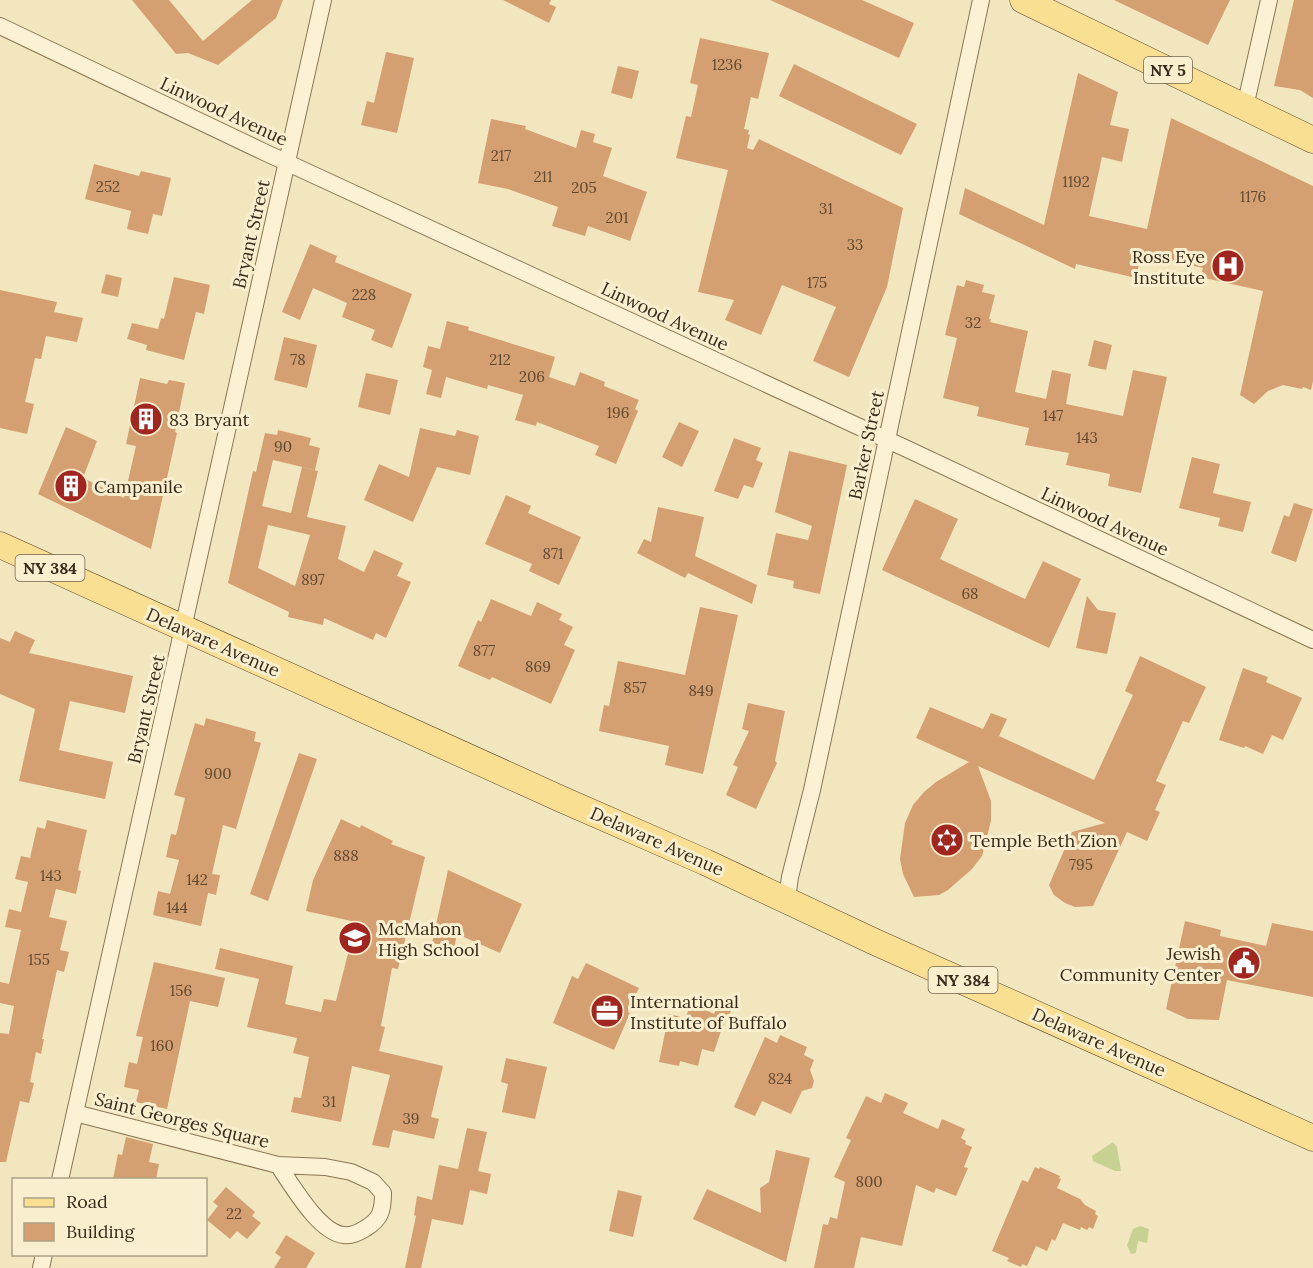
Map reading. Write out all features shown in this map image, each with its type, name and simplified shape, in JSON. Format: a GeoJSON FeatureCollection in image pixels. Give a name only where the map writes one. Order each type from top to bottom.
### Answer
{"type":"FeatureCollection","features":[{"type":"Feature","properties":{"kind":"main road","name":"NY 5"},"geometry":{"type":"LineString","coordinates":[[1025,1],[1313,140]]}},
{"type":"Feature","properties":{"kind":"main road","name":"Delaware Avenue"},"geometry":{"type":"LineString","coordinates":[[0,545],[1313,1138]]}},
{"type":"Feature","properties":{"kind":"street","name":"Bryant Street"},"geometry":{"type":"LineString","coordinates":[[60,1178],[323,0]]}},
{"type":"Feature","properties":{"kind":"street","name":"Barker Street"},"geometry":{"type":"LineString","coordinates":[[787,899],[981,0]]}},
{"type":"Feature","properties":{"kind":"street"},"geometry":{"type":"LineString","coordinates":[[1245,107],[1269,0]]}},
{"type":"Feature","properties":{"kind":"street","name":"Linwood Avenue"},"geometry":{"type":"LineString","coordinates":[[0,26],[1313,640]]}},
{"type":"Feature","properties":{"kind":"street","name":"Saint Georges Square"},"geometry":{"type":"LineString","coordinates":[[75,1113],[279,1165],[325,1167],[351,1172],[373,1182],[383,1193],[383,1209],[376,1222],[359,1233],[344,1235],[328,1229],[294,1189],[279,1165]]}},
{"type":"Feature","properties":{"kind":"green space"},"geometry":{"type":"Polygon","coordinates":[[[1113,1142],[1117,1147],[1121,1171],[1115,1171],[1093,1161],[1092,1156],[1113,1142]]]}},
{"type":"Feature","properties":{"kind":"green space"},"geometry":{"type":"Polygon","coordinates":[[[1140,1226],[1149,1229],[1147,1243],[1138,1241],[1136,1253],[1131,1254],[1127,1245],[1133,1229],[1140,1226]]]}},
{"type":"Feature","properties":{"kind":"building"},"geometry":{"type":"Polygon","coordinates":[[[132,0],[169,0],[203,41],[252,0],[283,0],[276,18],[218,65],[188,53],[176,54],[132,0]]]}},
{"type":"Feature","properties":{"kind":"building"},"geometry":{"type":"Polygon","coordinates":[[[503,0],[551,0],[549,4],[556,7],[549,23],[503,0]]]}},
{"type":"Feature","properties":{"kind":"building"},"geometry":{"type":"Polygon","coordinates":[[[770,0],[862,0],[914,23],[899,58],[770,0]]]}},
{"type":"Feature","properties":{"kind":"building"},"geometry":{"type":"Polygon","coordinates":[[[1114,0],[1230,0],[1208,45],[1114,0]]]}},
{"type":"Feature","properties":{"kind":"building"},"geometry":{"type":"Polygon","coordinates":[[[1294,0],[1313,0],[1313,98],[1300,90],[1274,86],[1294,0]]]}},
{"type":"Feature","properties":{"kind":"building"},"geometry":{"type":"Polygon","coordinates":[[[700,38],[769,53],[758,99],[751,97],[744,129],[749,130],[750,135],[747,148],[753,150],[759,139],[903,208],[887,287],[849,377],[813,361],[836,307],[782,285],[761,335],[725,320],[734,300],[698,292],[728,170],[676,158],[686,116],[691,117],[698,85],[690,83],[700,38]]]}},
{"type":"Feature","properties":{"kind":"building"},"geometry":{"type":"Polygon","coordinates":[[[386,52],[414,58],[397,133],[361,125],[367,101],[374,103],[386,52]]]}},
{"type":"Feature","properties":{"kind":"building"},"geometry":{"type":"Polygon","coordinates":[[[794,64],[917,124],[901,155],[779,96],[794,64]]]}},
{"type":"Feature","properties":{"kind":"building"},"geometry":{"type":"Polygon","coordinates":[[[618,66],[639,71],[632,99],[611,93],[618,66]]]}},
{"type":"Feature","properties":{"kind":"building"},"geometry":{"type":"Polygon","coordinates":[[[1078,73],[1118,92],[1110,125],[1129,129],[1122,162],[1102,157],[1089,216],[1147,229],[1171,118],[1313,186],[1313,381],[1311,390],[1283,385],[1268,391],[1254,404],[1240,395],[1263,291],[1200,277],[1203,268],[1141,254],[1136,278],[1076,264],[1075,269],[959,214],[965,188],[1044,225],[1078,73]]]}},
{"type":"Feature","properties":{"kind":"building"},"geometry":{"type":"Polygon","coordinates":[[[491,119],[526,126],[525,129],[576,148],[581,130],[595,134],[593,142],[612,148],[603,176],[647,192],[630,241],[588,226],[585,236],[552,226],[558,207],[508,189],[478,183],[491,119]]]}},
{"type":"Feature","properties":{"kind":"building"},"geometry":{"type":"Polygon","coordinates":[[[94,164],[139,176],[141,171],[171,178],[162,216],[153,214],[148,234],[127,229],[131,211],[85,199],[94,164]]]}},
{"type":"Feature","properties":{"kind":"building"},"geometry":{"type":"Polygon","coordinates":[[[310,244],[337,256],[335,262],[412,294],[392,348],[371,340],[375,330],[342,317],[347,303],[313,288],[300,320],[282,312],[310,244]]]}},
{"type":"Feature","properties":{"kind":"building"},"geometry":{"type":"Polygon","coordinates":[[[106,274],[122,278],[118,297],[101,293],[106,274]]]}},
{"type":"Feature","properties":{"kind":"building"},"geometry":{"type":"Polygon","coordinates":[[[174,277],[210,285],[204,314],[196,312],[184,360],[146,350],[147,345],[127,339],[132,323],[158,329],[161,318],[164,319],[174,277]]]}},
{"type":"Feature","properties":{"kind":"building"},"geometry":{"type":"Polygon","coordinates":[[[966,280],[984,285],[982,292],[995,295],[990,322],[1028,331],[1015,392],[1046,399],[1052,370],[1071,374],[1066,404],[1123,416],[1133,370],[1167,377],[1141,493],[1108,486],[1110,474],[1066,465],[1069,453],[1025,445],[1029,428],[977,416],[979,407],[943,398],[957,338],[945,335],[957,285],[964,287],[966,280]]]}},
{"type":"Feature","properties":{"kind":"building"},"geometry":{"type":"Polygon","coordinates":[[[0,290],[57,302],[54,312],[83,318],[77,342],[46,336],[41,359],[35,358],[25,402],[34,404],[27,434],[0,428],[0,290]]]}},
{"type":"Feature","properties":{"kind":"building"},"geometry":{"type":"Polygon","coordinates":[[[447,321],[469,327],[468,330],[555,357],[549,377],[575,386],[580,372],[605,382],[604,386],[639,400],[635,409],[638,411],[616,464],[595,455],[599,446],[537,422],[536,426],[515,420],[523,395],[488,385],[487,389],[446,377],[441,398],[426,394],[432,370],[423,367],[428,346],[440,349],[447,321]]]}},
{"type":"Feature","properties":{"kind":"building"},"geometry":{"type":"Polygon","coordinates":[[[284,337],[317,345],[307,388],[274,380],[284,337]]]}},
{"type":"Feature","properties":{"kind":"building"},"geometry":{"type":"Polygon","coordinates":[[[1094,340],[1112,345],[1106,370],[1088,366],[1094,340]]]}},
{"type":"Feature","properties":{"kind":"building"},"geometry":{"type":"Polygon","coordinates":[[[366,373],[398,380],[390,415],[358,407],[366,373]]]}},
{"type":"Feature","properties":{"kind":"building","name":"Campanile"},"geometry":{"type":"Polygon","coordinates":[[[140,378],[167,384],[169,380],[185,383],[175,432],[177,433],[151,549],[38,494],[66,427],[97,441],[83,478],[124,498],[136,446],[126,444],[140,378]]]}},
{"type":"Feature","properties":{"kind":"building"},"geometry":{"type":"Polygon","coordinates":[[[679,422],[699,431],[682,467],[662,457],[679,422]]]}},
{"type":"Feature","properties":{"kind":"building"},"geometry":{"type":"Polygon","coordinates":[[[420,428],[455,436],[457,430],[479,436],[470,475],[437,467],[413,522],[364,500],[379,464],[409,477],[420,428]]]}},
{"type":"Feature","properties":{"kind":"building"},"geometry":{"type":"Polygon","coordinates":[[[278,430],[311,438],[309,445],[320,448],[315,470],[273,460],[262,506],[291,513],[302,467],[318,471],[307,517],[346,526],[338,559],[364,572],[374,550],[403,563],[397,576],[411,582],[386,638],[376,633],[373,640],[324,618],[323,625],[288,617],[289,612],[228,583],[253,471],[256,472],[265,433],[277,435],[278,430]],[[268,525],[258,568],[295,586],[310,535],[268,525]]]}},
{"type":"Feature","properties":{"kind":"building"},"geometry":{"type":"Polygon","coordinates":[[[734,438],[761,448],[756,460],[763,463],[753,488],[744,485],[738,499],[714,491],[734,438]]]}},
{"type":"Feature","properties":{"kind":"building"},"geometry":{"type":"Polygon","coordinates":[[[789,451],[847,465],[820,594],[793,588],[794,581],[767,575],[776,533],[808,540],[812,526],[775,512],[789,451]]]}},
{"type":"Feature","properties":{"kind":"building"},"geometry":{"type":"Polygon","coordinates":[[[1192,457],[1220,464],[1213,493],[1251,502],[1243,532],[1218,526],[1220,518],[1179,508],[1192,457]]]}},
{"type":"Feature","properties":{"kind":"building"},"geometry":{"type":"Polygon","coordinates":[[[506,495],[531,506],[528,513],[581,537],[559,585],[529,571],[532,564],[485,544],[506,495]]]}},
{"type":"Feature","properties":{"kind":"building"},"geometry":{"type":"Polygon","coordinates":[[[915,499],[958,519],[940,559],[1025,599],[1043,561],[1081,579],[1049,648],[882,570],[915,499]]]}},
{"type":"Feature","properties":{"kind":"building"},"geometry":{"type":"Polygon","coordinates":[[[1294,503],[1313,509],[1296,562],[1271,553],[1284,515],[1289,517],[1294,503]]]}},
{"type":"Feature","properties":{"kind":"building"},"geometry":{"type":"Polygon","coordinates":[[[658,507],[704,517],[695,556],[757,585],[752,604],[688,573],[685,578],[637,553],[644,539],[651,542],[658,507]]]}},
{"type":"Feature","properties":{"kind":"building"},"geometry":{"type":"Polygon","coordinates":[[[1087,596],[1098,610],[1116,613],[1107,654],[1076,648],[1087,596]]]}},
{"type":"Feature","properties":{"kind":"building"},"geometry":{"type":"Polygon","coordinates":[[[491,599],[531,616],[537,602],[562,614],[559,620],[573,627],[564,645],[575,650],[551,704],[492,677],[490,680],[458,666],[478,620],[481,622],[491,599]]]}},
{"type":"Feature","properties":{"kind":"building"},"geometry":{"type":"Polygon","coordinates":[[[700,607],[738,615],[703,774],[665,765],[669,746],[599,731],[604,705],[609,706],[618,661],[685,675],[700,607]]]}},
{"type":"Feature","properties":{"kind":"building"},"geometry":{"type":"Polygon","coordinates":[[[15,631],[35,640],[29,653],[133,676],[125,713],[70,701],[59,750],[113,762],[105,799],[19,781],[35,709],[0,694],[0,638],[10,642],[15,631]]]}},
{"type":"Feature","properties":{"kind":"building"},"geometry":{"type":"Polygon","coordinates":[[[1140,656],[1206,687],[1189,723],[1183,721],[1156,781],[1166,785],[1155,810],[1160,812],[1147,841],[1127,832],[1093,906],[1075,907],[1065,903],[1054,895],[1049,885],[1072,832],[1105,823],[978,766],[991,801],[991,821],[982,856],[972,869],[948,890],[939,895],[914,897],[903,874],[900,859],[905,823],[913,805],[924,792],[969,762],[916,738],[930,707],[983,729],[991,713],[1007,719],[999,736],[1094,780],[1133,695],[1125,691],[1140,656]]]}},
{"type":"Feature","properties":{"kind":"building"},"geometry":{"type":"Polygon","coordinates":[[[1243,668],[1268,677],[1266,682],[1302,698],[1283,740],[1272,735],[1263,754],[1245,746],[1244,748],[1219,740],[1243,668]]]}},
{"type":"Feature","properties":{"kind":"building"},"geometry":{"type":"Polygon","coordinates":[[[748,703],[785,711],[775,761],[777,763],[756,809],[726,795],[738,767],[733,765],[749,731],[742,729],[748,703]]]}},
{"type":"Feature","properties":{"kind":"building"},"geometry":{"type":"Polygon","coordinates":[[[206,718],[256,732],[254,741],[261,743],[236,829],[223,825],[212,874],[220,875],[216,895],[208,893],[201,926],[153,915],[158,891],[170,894],[179,860],[166,857],[171,834],[176,835],[185,798],[174,795],[195,723],[204,726],[206,718]]]}},
{"type":"Feature","properties":{"kind":"building"},"geometry":{"type":"Polygon","coordinates":[[[299,753],[317,759],[268,901],[250,894],[299,753]]]}},
{"type":"Feature","properties":{"kind":"building"},"geometry":{"type":"Polygon","coordinates":[[[341,819],[360,828],[361,825],[393,841],[391,844],[425,857],[398,969],[392,968],[381,1026],[385,1027],[379,1051],[443,1066],[431,1117],[439,1119],[434,1139],[393,1130],[389,1148],[372,1145],[390,1075],[352,1066],[341,1122],[291,1112],[294,1097],[301,1098],[309,1057],[293,1053],[297,1038],[247,1027],[259,979],[215,969],[220,948],[293,966],[285,1004],[321,1012],[324,999],[336,1001],[356,922],[306,911],[313,880],[341,819]]]}},
{"type":"Feature","properties":{"kind":"building"},"geometry":{"type":"Polygon","coordinates":[[[47,820],[87,830],[78,870],[81,871],[76,894],[56,889],[49,917],[67,921],[60,950],[69,952],[64,972],[57,970],[42,1039],[44,1039],[41,1054],[36,1052],[30,1082],[34,1083],[29,1103],[20,1101],[6,1162],[0,1162],[0,1033],[9,1034],[14,1006],[0,1003],[0,982],[9,984],[21,930],[5,927],[9,909],[21,912],[28,882],[15,879],[21,856],[30,858],[37,827],[45,829],[47,820]]]}},
{"type":"Feature","properties":{"kind":"building"},"geometry":{"type":"Polygon","coordinates":[[[448,870],[522,904],[500,953],[457,934],[454,948],[432,943],[448,870]]]}},
{"type":"Feature","properties":{"kind":"building","name":"Jewish Community Center"},"geometry":{"type":"Polygon","coordinates":[[[1185,921],[1221,930],[1220,936],[1266,946],[1272,923],[1313,931],[1313,997],[1227,980],[1219,1020],[1188,1019],[1166,1009],[1185,921]]]}},
{"type":"Feature","properties":{"kind":"building"},"geometry":{"type":"Polygon","coordinates":[[[154,962],[225,978],[218,1007],[190,1001],[167,1109],[136,1102],[139,1090],[124,1087],[129,1062],[137,1064],[143,1037],[136,1036],[154,962]]]}},
{"type":"Feature","properties":{"kind":"building"},"geometry":{"type":"Polygon","coordinates":[[[586,963],[639,988],[614,1050],[553,1023],[572,976],[578,979],[586,963]]]}},
{"type":"Feature","properties":{"kind":"building"},"geometry":{"type":"Polygon","coordinates":[[[720,1001],[733,1007],[714,1052],[702,1049],[698,1066],[680,1061],[679,1066],[659,1062],[669,1014],[685,1018],[692,1003],[714,1014],[720,1001]]]}},
{"type":"Feature","properties":{"kind":"building"},"geometry":{"type":"Polygon","coordinates":[[[780,1035],[807,1047],[804,1055],[814,1060],[810,1070],[814,1081],[812,1088],[802,1091],[791,1114],[762,1101],[755,1116],[734,1107],[765,1037],[777,1043],[780,1035]]]}},
{"type":"Feature","properties":{"kind":"building"},"geometry":{"type":"Polygon","coordinates":[[[506,1058],[547,1067],[535,1119],[502,1112],[508,1084],[501,1082],[506,1058]]]}},
{"type":"Feature","properties":{"kind":"building"},"geometry":{"type":"Polygon","coordinates":[[[885,1093],[908,1103],[903,1113],[938,1129],[942,1119],[965,1129],[961,1138],[966,1141],[965,1144],[972,1147],[964,1167],[968,1168],[956,1196],[936,1188],[934,1193],[916,1185],[902,1246],[861,1237],[854,1268],[814,1268],[823,1224],[828,1225],[830,1217],[837,1219],[845,1182],[834,1177],[851,1140],[846,1138],[866,1096],[881,1103],[885,1093]]]}},
{"type":"Feature","properties":{"kind":"building"},"geometry":{"type":"Polygon","coordinates":[[[467,1128],[487,1132],[478,1171],[491,1174],[487,1194],[470,1190],[463,1225],[432,1219],[421,1268],[405,1268],[416,1216],[414,1215],[417,1196],[432,1200],[439,1165],[458,1169],[467,1128]]]}},
{"type":"Feature","properties":{"kind":"building"},"geometry":{"type":"Polygon","coordinates":[[[126,1137],[153,1144],[149,1162],[159,1164],[156,1178],[113,1178],[118,1154],[122,1155],[126,1137]]]}},
{"type":"Feature","properties":{"kind":"building"},"geometry":{"type":"Polygon","coordinates":[[[776,1150],[810,1158],[786,1262],[693,1219],[707,1189],[761,1213],[760,1188],[769,1182],[776,1150]]]}},
{"type":"Feature","properties":{"kind":"building"},"geometry":{"type":"Polygon","coordinates":[[[1035,1167],[1060,1176],[1057,1188],[1080,1199],[1096,1211],[1095,1214],[1098,1216],[1093,1229],[1089,1227],[1087,1230],[1081,1227],[1080,1230],[1063,1223],[1055,1241],[1052,1239],[1047,1251],[1036,1246],[1027,1266],[1022,1264],[1021,1267],[1007,1261],[1009,1258],[992,1251],[1022,1180],[1028,1182],[1035,1167]]]}},
{"type":"Feature","properties":{"kind":"building"},"geometry":{"type":"Polygon","coordinates":[[[226,1187],[255,1212],[252,1216],[261,1223],[247,1239],[237,1231],[230,1239],[207,1220],[218,1206],[213,1202],[226,1187]]]}},
{"type":"Feature","properties":{"kind":"building"},"geometry":{"type":"Polygon","coordinates":[[[618,1190],[642,1196],[633,1237],[609,1231],[618,1190]]]}},
{"type":"Feature","properties":{"kind":"building"},"geometry":{"type":"Polygon","coordinates":[[[286,1235],[315,1253],[306,1268],[274,1268],[281,1257],[275,1253],[286,1235]]]}},
{"type":"Feature","properties":{"kind":"place","name":"Ross Eye Institute"},"geometry":{"type":"Point","coordinates":[1228,266]}},
{"type":"Feature","properties":{"kind":"place","name":"83 Bryant"},"geometry":{"type":"Point","coordinates":[146,419]}},
{"type":"Feature","properties":{"kind":"place","name":"Campanile"},"geometry":{"type":"Point","coordinates":[71,486]}},
{"type":"Feature","properties":{"kind":"place","name":"Temple Beth Zion"},"geometry":{"type":"Point","coordinates":[947,840]}},
{"type":"Feature","properties":{"kind":"place","name":"McMahon High School"},"geometry":{"type":"Point","coordinates":[355,938]}},
{"type":"Feature","properties":{"kind":"place","name":"Jewish Community Center"},"geometry":{"type":"Point","coordinates":[1244,963]}},
{"type":"Feature","properties":{"kind":"place","name":"International Institute of Buffalo"},"geometry":{"type":"Point","coordinates":[607,1011]}}]}
